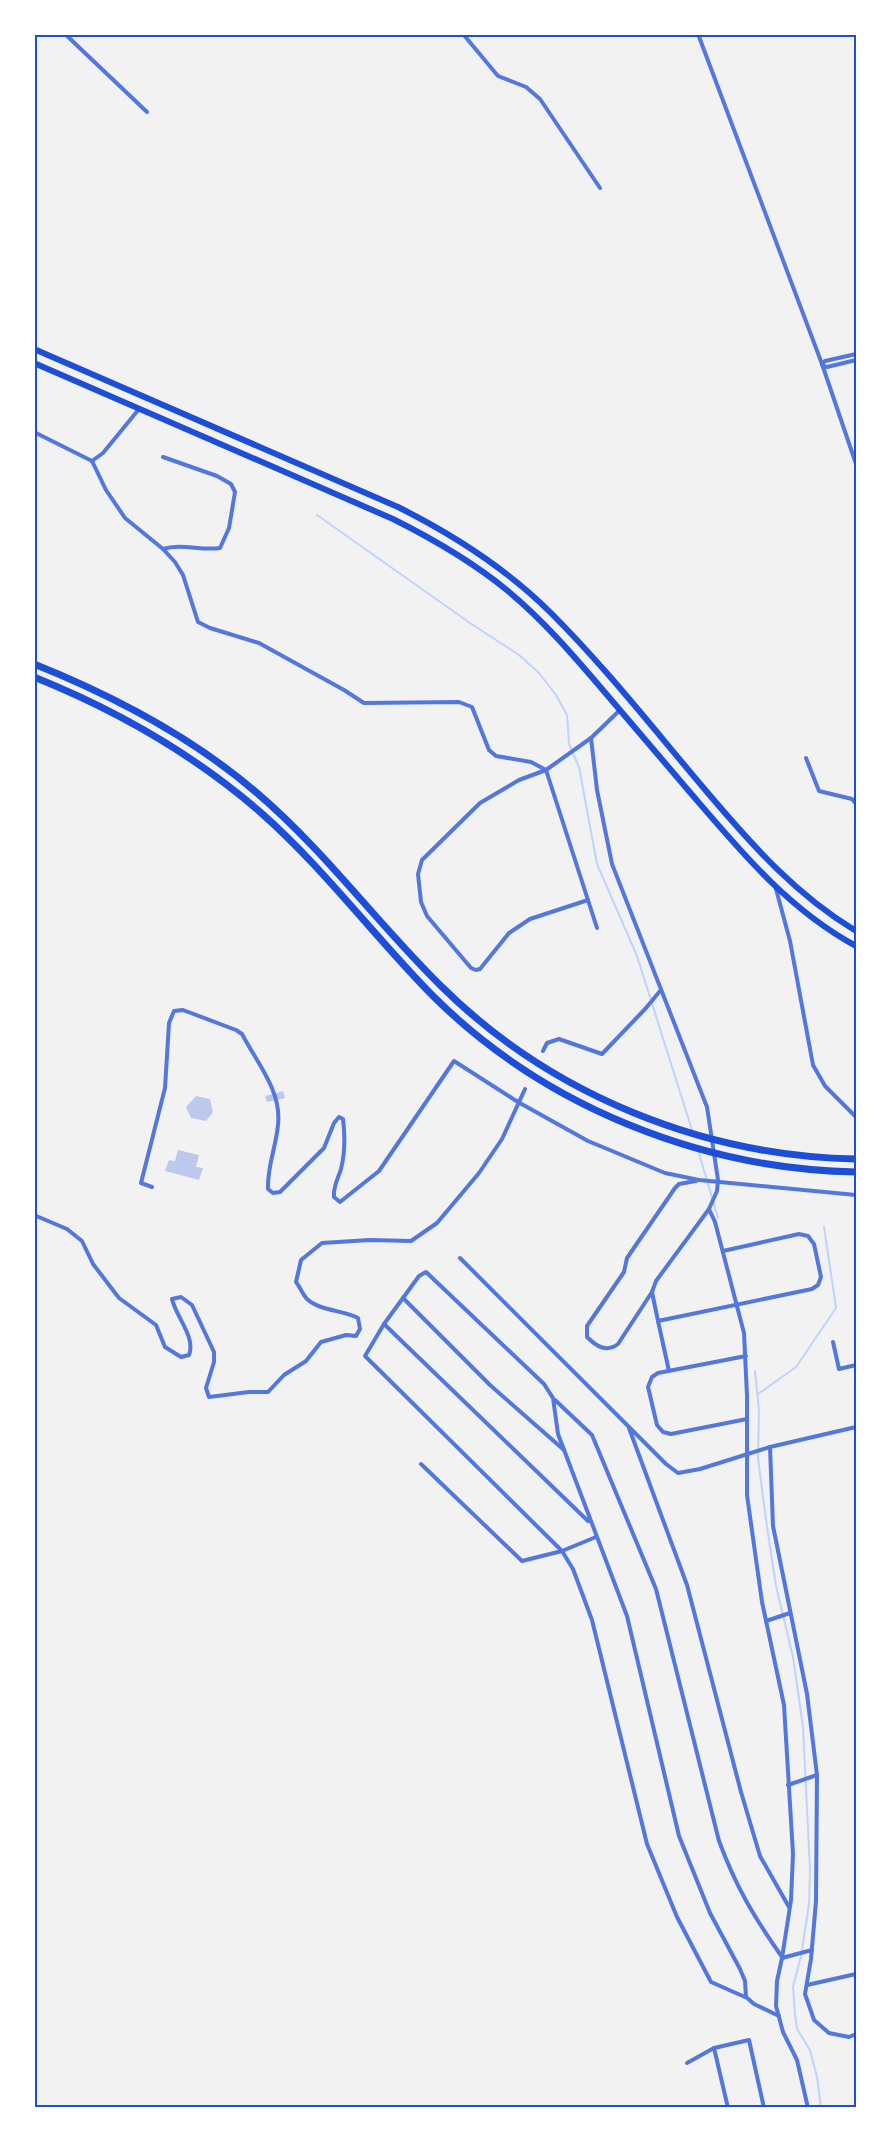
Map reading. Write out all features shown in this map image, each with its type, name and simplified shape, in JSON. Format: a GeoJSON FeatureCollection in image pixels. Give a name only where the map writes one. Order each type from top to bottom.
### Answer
{"type":"FeatureCollection","features":[{"type":"Feature","properties":{"kind":"highway"},"geometry":{"type":"LineString","coordinates":[[34,349],[398,507],[480,555],[526,589],[571,633],[761,855],[817,905],[856,931]]}},
{"type":"Feature","properties":{"kind":"highway"},"geometry":{"type":"LineString","coordinates":[[34,363],[393,519],[421,533],[473,565],[510,592],[543,622],[723,832],[776,887],[809,916],[856,946]]}},
{"type":"Feature","properties":{"kind":"highway"},"geometry":{"type":"LineString","coordinates":[[34,664],[96,690],[149,718],[197,747],[240,779],[281,814],[319,852],[442,987],[500,1038],[544,1067],[597,1097],[639,1116],[674,1128],[723,1142],[795,1155],[856,1159]]}},
{"type":"Feature","properties":{"kind":"highway"},"geometry":{"type":"LineString","coordinates":[[34,677],[91,701],[143,728],[190,757],[233,789],[273,823],[310,860],[433,996],[467,1027],[507,1058],[546,1082],[591,1108],[673,1141],[723,1155],[793,1167],[856,1172]]}},
{"type":"Feature","properties":{"kind":"highway"},"geometry":{"type":"LineString","coordinates":[[620,710],[630,702]]}},
{"type":"Feature","properties":{"kind":"street"},"geometry":{"type":"LineString","coordinates":[[65,34],[147,112]]}},
{"type":"Feature","properties":{"kind":"street"},"geometry":{"type":"LineString","coordinates":[[463,34],[498,76],[526,87],[540,99],[600,189]]}},
{"type":"Feature","properties":{"kind":"street"},"geometry":{"type":"LineString","coordinates":[[698,34],[822,364],[856,462]]}},
{"type":"Feature","properties":{"kind":"street"},"geometry":{"type":"LineString","coordinates":[[822,364],[825,361],[856,354]]}},
{"type":"Feature","properties":{"kind":"street"},"geometry":{"type":"LineString","coordinates":[[822,364],[827,367],[856,360]]}},
{"type":"Feature","properties":{"kind":"street"},"geometry":{"type":"LineString","coordinates":[[92,461],[103,453],[139,409]]}},
{"type":"Feature","properties":{"kind":"street"},"geometry":{"type":"LineString","coordinates":[[34,432],[92,461],[106,490],[125,518],[163,549],[175,562],[183,575],[198,622],[259,643],[364,703],[459,702],[472,707],[489,750],[496,756],[531,762],[546,770],[597,928]]}},
{"type":"Feature","properties":{"kind":"street"},"geometry":{"type":"LineString","coordinates":[[163,457],[217,476],[231,483],[235,492],[229,528],[220,548],[206,550],[173,546],[163,549]]}},
{"type":"Feature","properties":{"kind":"street"},"geometry":{"type":"LineString","coordinates":[[588,900],[530,919],[509,933],[480,969],[476,970],[471,968],[427,916],[421,902],[418,874],[422,860],[480,803],[519,780],[546,770],[568,756],[620,710]]}},
{"type":"Feature","properties":{"kind":"street"},"geometry":{"type":"LineString","coordinates":[[591,738],[597,790],[612,864],[707,1107],[715,1180],[717,1191],[709,1209],[656,1281],[652,1292],[618,1344],[613,1348],[604,1348],[587,1337],[587,1326],[624,1272],[627,1258],[679,1184],[715,1180],[856,1196]]}},
{"type":"Feature","properties":{"kind":"street"},"geometry":{"type":"LineString","coordinates":[[806,758],[819,791],[852,799],[856,804]]}},
{"type":"Feature","properties":{"kind":"street"},"geometry":{"type":"LineString","coordinates":[[776,887],[790,941],[813,1065],[825,1086],[856,1117]]}},
{"type":"Feature","properties":{"kind":"street"},"geometry":{"type":"LineString","coordinates":[[543,1051],[547,1042],[560,1039],[602,1053],[661,990]]}},
{"type":"Feature","properties":{"kind":"street"},"geometry":{"type":"LineString","coordinates":[[152,1188],[141,1183],[165,1088],[169,1023],[174,1011],[183,1010],[236,1030],[242,1035],[271,1084],[279,1122],[267,1174],[268,1190],[273,1193],[280,1192],[324,1148],[334,1123],[339,1117],[343,1119],[344,1150],[333,1189],[334,1197],[340,1202],[379,1171],[454,1061],[518,1102],[588,1141],[665,1173],[699,1180]]}},
{"type":"Feature","properties":{"kind":"street"},"geometry":{"type":"LineString","coordinates":[[34,1215],[68,1229],[82,1241],[93,1264],[119,1298],[156,1325],[165,1347],[181,1357],[189,1355],[192,1348],[172,1299],[181,1297],[192,1305],[214,1352],[214,1362],[206,1388],[209,1397],[268,1392],[284,1375],[306,1361],[321,1342],[346,1335],[356,1336],[360,1329],[358,1318],[308,1300],[296,1282],[301,1260],[322,1243],[370,1240],[411,1241],[437,1223],[478,1173],[501,1139],[525,1089]]}},
{"type":"Feature","properties":{"kind":"street"},"geometry":{"type":"LineString","coordinates":[[709,1209],[715,1222],[744,1333],[747,1495],[766,1621],[784,1705],[793,1854],[790,1908],[777,1981],[776,2006],[783,2032],[797,2060],[808,2108]]}},
{"type":"Feature","properties":{"kind":"street"},"geometry":{"type":"LineString","coordinates":[[658,1321],[815,1287],[820,1276],[814,1244],[808,1236],[799,1234],[723,1251]]}},
{"type":"Feature","properties":{"kind":"street"},"geometry":{"type":"LineString","coordinates":[[460,1258],[629,1428],[678,1473],[856,1427]]}},
{"type":"Feature","properties":{"kind":"street"},"geometry":{"type":"LineString","coordinates":[[779,2016],[754,2004],[746,1997],[711,1982],[677,1917],[647,1844],[592,1620],[573,1569],[562,1551],[365,1356],[384,1324],[419,1276],[426,1272],[544,1384],[554,1398],[592,1435],[656,1589],[719,1841],[732,1876],[751,1912],[782,1958]]}},
{"type":"Feature","properties":{"kind":"street"},"geometry":{"type":"LineString","coordinates":[[652,1292],[669,1371]]}},
{"type":"Feature","properties":{"kind":"street"},"geometry":{"type":"LineString","coordinates":[[403,1298],[490,1385],[564,1450]]}},
{"type":"Feature","properties":{"kind":"street"},"geometry":{"type":"LineString","coordinates":[[384,1324],[591,1524]]}},
{"type":"Feature","properties":{"kind":"street"},"geometry":{"type":"LineString","coordinates":[[833,1342],[839,1369],[856,1365]]}},
{"type":"Feature","properties":{"kind":"street"},"geometry":{"type":"LineString","coordinates":[[746,1356],[654,1375],[648,1384],[657,1425],[663,1432],[671,1434],[747,1419]]}},
{"type":"Feature","properties":{"kind":"street"},"geometry":{"type":"LineString","coordinates":[[554,1398],[558,1434],[627,1616],[679,1836],[710,1913],[745,1981],[746,1997]]}},
{"type":"Feature","properties":{"kind":"street"},"geometry":{"type":"LineString","coordinates":[[629,1428],[687,1585],[760,1856],[790,1908]]}},
{"type":"Feature","properties":{"kind":"street"},"geometry":{"type":"LineString","coordinates":[[768,1448],[773,1526],[807,1694],[817,1775],[816,1901],[805,1994],[814,2020],[829,2033],[849,2037],[856,2034]]}},
{"type":"Feature","properties":{"kind":"street"},"geometry":{"type":"LineString","coordinates":[[421,1464],[522,1562],[562,1551],[596,1537]]}},
{"type":"Feature","properties":{"kind":"street"},"geometry":{"type":"LineString","coordinates":[[766,1621],[790,1614]]}},
{"type":"Feature","properties":{"kind":"street"},"geometry":{"type":"LineString","coordinates":[[788,1785],[817,1775]]}},
{"type":"Feature","properties":{"kind":"street"},"geometry":{"type":"LineString","coordinates":[[782,1958],[810,1951]]}},
{"type":"Feature","properties":{"kind":"street"},"geometry":{"type":"LineString","coordinates":[[807,1985],[856,1974]]}},
{"type":"Feature","properties":{"kind":"street"},"geometry":{"type":"LineString","coordinates":[[687,2063],[714,2048],[748,2040],[764,2108]]}},
{"type":"Feature","properties":{"kind":"street"},"geometry":{"type":"LineString","coordinates":[[714,2048],[728,2108]]}},
{"type":"Feature","properties":{"kind":"building"},"geometry":{"type":"Polygon","coordinates":[[[283,1091],[285,1098],[267,1102],[265,1096],[283,1091]]]}},
{"type":"Feature","properties":{"kind":"building"},"geometry":{"type":"Polygon","coordinates":[[[196,1096],[210,1099],[213,1112],[206,1121],[191,1118],[186,1107],[196,1096]]]}},
{"type":"Feature","properties":{"kind":"building"},"geometry":{"type":"Polygon","coordinates":[[[178,1150],[199,1155],[196,1167],[203,1168],[199,1180],[165,1171],[169,1160],[175,1161],[178,1150]]]}},
{"type":"Feature","properties":{"kind":"waterway"},"geometry":{"type":"LineString","coordinates":[[317,515],[519,655],[539,673],[556,695],[567,715],[569,744],[579,767],[597,864],[637,956],[692,1130]]}},
{"type":"Feature","properties":{"kind":"waterway"},"geometry":{"type":"LineString","coordinates":[[698,1150],[718,1218]]}},
{"type":"Feature","properties":{"kind":"waterway"},"geometry":{"type":"LineString","coordinates":[[758,1394],[796,1367],[836,1308],[824,1227]]}},
{"type":"Feature","properties":{"kind":"waterway"},"geometry":{"type":"LineString","coordinates":[[755,1371],[759,1411],[758,1458],[766,1520],[776,1586],[793,1657],[803,1727],[810,1870],[809,1904],[801,1956],[793,1987],[795,2015],[797,2029],[810,2050],[817,2077],[821,2108]]}}]}
